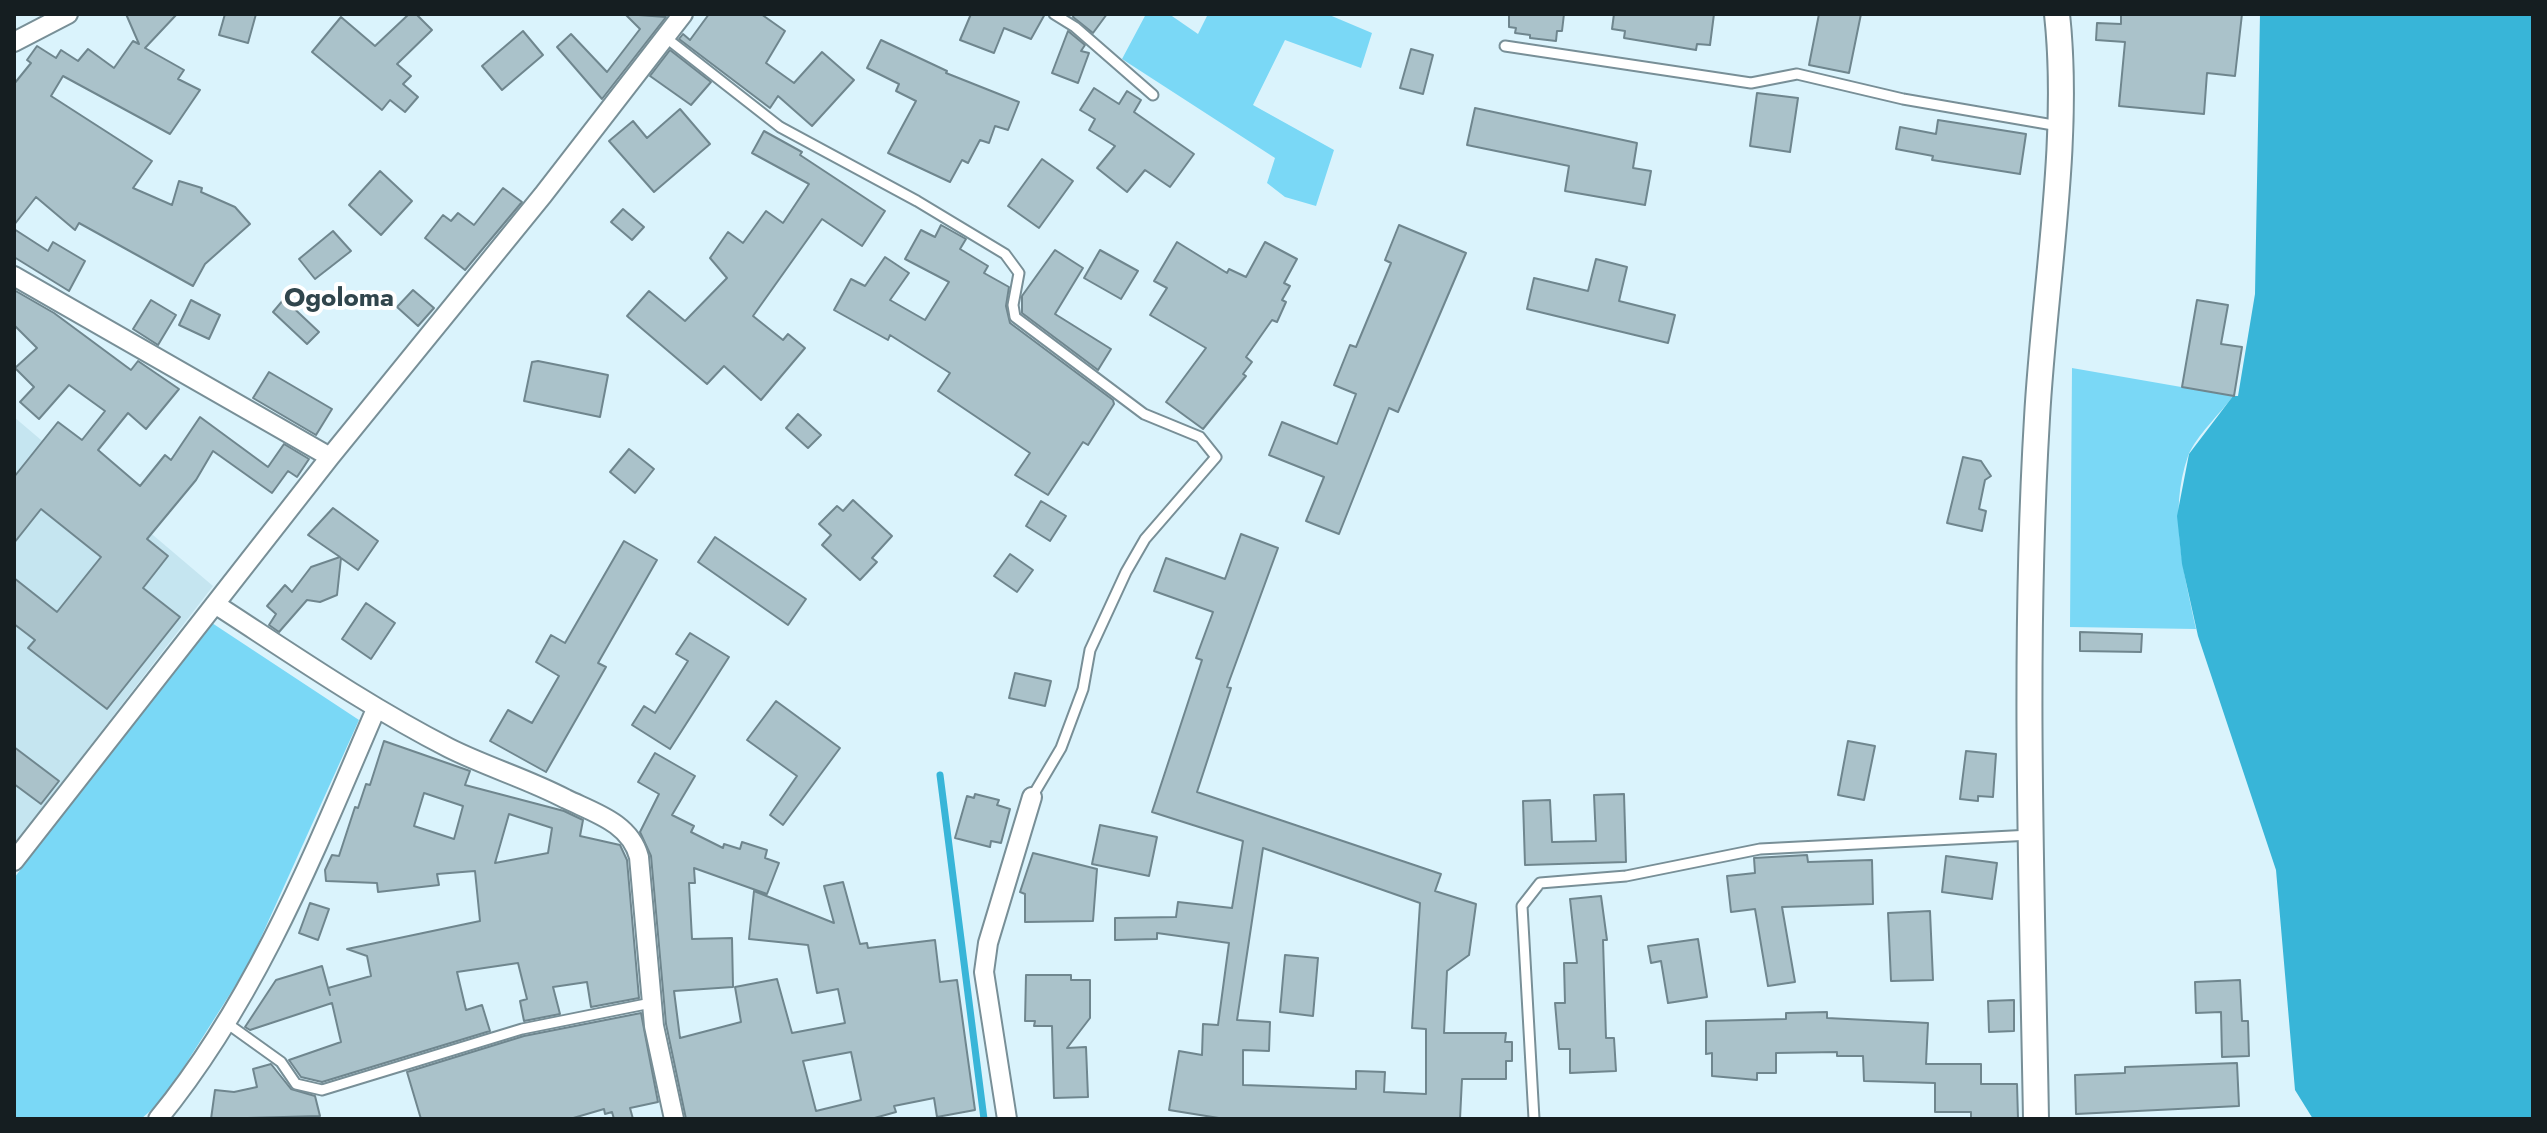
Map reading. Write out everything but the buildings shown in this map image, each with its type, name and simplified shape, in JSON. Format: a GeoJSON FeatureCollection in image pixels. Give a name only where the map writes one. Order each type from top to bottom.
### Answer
{"type":"FeatureCollection","features":[{"type":"Feature","properties":{"kind":"street"},"geometry":{"type":"LineString","coordinates":[[14,42],[68,14]]}},
{"type":"Feature","properties":{"kind":"street"},"geometry":{"type":"LineString","coordinates":[[14,861],[330,457],[543,195],[683,14]]}},
{"type":"Feature","properties":{"kind":"street"},"geometry":{"type":"LineString","coordinates":[[2036,1119],[2030,639],[2037,419],[2059,126],[2057,14]]}},
{"type":"Feature","properties":{"kind":"street"},"geometry":{"type":"LineString","coordinates":[[14,276],[330,457]]}},
{"type":"Feature","properties":{"kind":"street"},"geometry":{"type":"LineString","coordinates":[[215,604],[376,709],[450,749],[551,791],[619,825],[631,836],[639,857],[651,1003],[674,1119]]}},
{"type":"Feature","properties":{"kind":"street"},"geometry":{"type":"LineString","coordinates":[[158,1119],[228,1024],[314,852],[376,709]]}},
{"type":"Feature","properties":{"kind":"street"},"geometry":{"type":"LineString","coordinates":[[1007,1119],[984,972],[988,943],[1032,797]]}},
{"type":"Feature","properties":{"kind":"lane"},"geometry":{"type":"LineString","coordinates":[[1054,14],[1075,27],[1153,95]]}},
{"type":"Feature","properties":{"kind":"lane"},"geometry":{"type":"LineString","coordinates":[[665,37],[780,127],[917,201],[1005,254],[1019,273],[1013,305],[1015,317],[1144,414],[1200,437],[1216,457],[1145,539],[1126,572],[1090,650],[1083,689],[1061,748],[1032,797]]}},
{"type":"Feature","properties":{"kind":"lane"},"geometry":{"type":"LineString","coordinates":[[1505,46],[1751,83],[1797,74],[1903,99],[2059,126]]}},
{"type":"Feature","properties":{"kind":"lane"},"geometry":{"type":"LineString","coordinates":[[1534,1119],[1522,906],[1540,883],[1626,876],[1760,849],[2031,835]]}},
{"type":"Feature","properties":{"kind":"lane"},"geometry":{"type":"LineString","coordinates":[[228,1024],[281,1062],[296,1084],[322,1090],[522,1029],[651,1003]]}},
{"type":"Feature","properties":{"kind":"shaded area"},"geometry":{"type":"Polygon","coordinates":[[[1146,14],[1169,14],[1198,34],[1208,14],[1327,14],[1372,33],[1361,68],[1285,40],[1253,105],[1334,150],[1316,206],[1285,197],[1267,183],[1275,158],[1122,59],[1146,14]]]}},
{"type":"Feature","properties":{"kind":"shaded area"},"geometry":{"type":"Polygon","coordinates":[[[2260,14],[2533,14],[2533,1119],[2313,1119],[2295,1090],[2276,870],[2198,636],[2182,564],[2177,516],[2189,454],[2233,396],[2238,396],[2255,294],[2260,14]]]}},
{"type":"Feature","properties":{"kind":"shaded area"},"geometry":{"type":"Polygon","coordinates":[[[2072,368],[2233,396],[2192,448],[2182,478],[2180,543],[2196,629],[2070,627],[2072,368]]]}},
{"type":"Feature","properties":{"kind":"shaded area"},"geometry":{"type":"Polygon","coordinates":[[[14,417],[213,586],[14,845],[14,417]]]}},
{"type":"Feature","properties":{"kind":"shaded area"},"geometry":{"type":"Polygon","coordinates":[[[212,623],[359,720],[249,964],[163,1100],[141,1119],[14,1119],[14,878],[212,623]]]}},
{"type":"Feature","properties":{"kind":"waterway"},"geometry":{"type":"LineString","coordinates":[[940,775],[984,1119]]}},
{"type":"Feature","properties":{"kind":"district","name":"Ogoloma"},"geometry":{"type":"Point","coordinates":[339,300]}}]}
